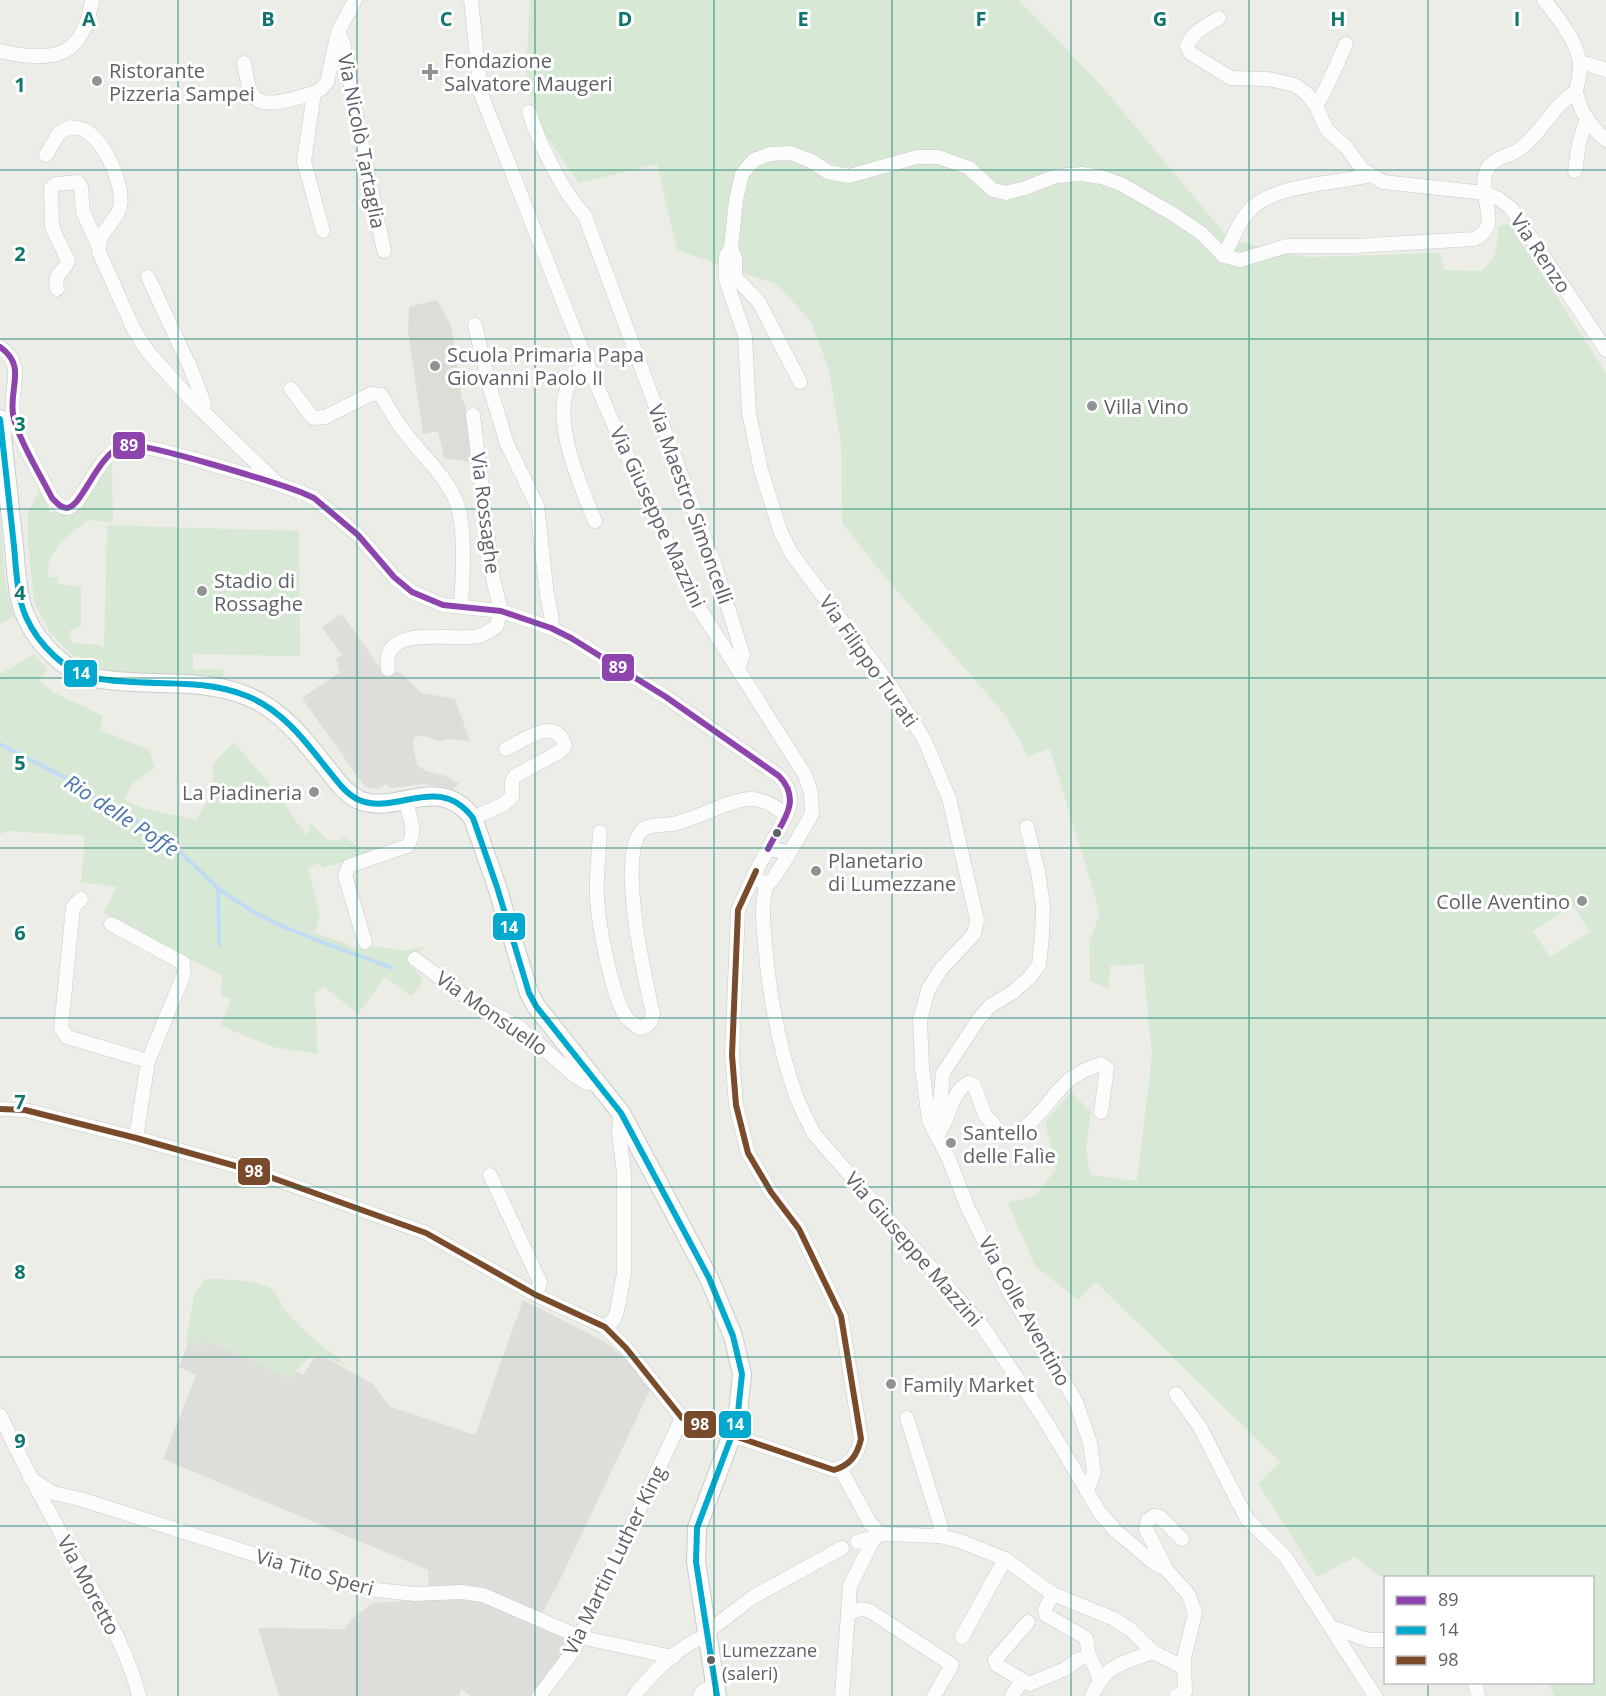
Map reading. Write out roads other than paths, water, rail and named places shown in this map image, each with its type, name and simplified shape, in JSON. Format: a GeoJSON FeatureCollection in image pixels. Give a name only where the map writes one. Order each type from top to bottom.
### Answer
{"type":"FeatureCollection","features":[{"type":"Feature","properties":{"kind":"main road"},"geometry":{"type":"LineString","coordinates":[[0,419],[18,580],[26,617],[43,643],[63,663],[75,673],[95,678],[218,686],[249,697],[273,710],[299,734],[350,796],[367,803],[443,796],[466,809],[473,818]]}},
{"type":"Feature","properties":{"kind":"main road","name":"Via Monsuello"},"geometry":{"type":"LineString","coordinates":[[473,818],[497,887],[529,993],[536,1006],[621,1113],[709,1278],[734,1336],[742,1374],[738,1412],[732,1435],[697,1528],[696,1562],[707,1634],[711,1692]]}},
{"type":"Feature","properties":{"kind":"street"},"geometry":{"type":"LineString","coordinates":[[0,51],[28,57],[52,56],[71,48],[84,34],[92,0]]}},
{"type":"Feature","properties":{"kind":"street","name":"Via Nicolò Tartaglia"},"geometry":{"type":"LineString","coordinates":[[244,63],[251,93],[257,100],[267,104],[314,93],[327,82],[338,32],[355,0]]}},
{"type":"Feature","properties":{"kind":"street","name":"Via Giuseppe Mazzini"},"geometry":{"type":"LineString","coordinates":[[471,0],[481,94],[588,365],[681,575],[699,608],[805,776],[811,793],[812,814],[807,823],[778,852],[761,879],[764,894],[763,914],[768,981],[780,1039],[797,1097],[814,1134],[983,1327],[1045,1420],[1100,1513],[1116,1531],[1154,1563],[1166,1569]]}},
{"type":"Feature","properties":{"kind":"street"},"geometry":{"type":"LineString","coordinates":[[1544,0],[1568,34],[1580,63],[1576,92],[1579,107],[1594,129],[1606,140]]}},
{"type":"Feature","properties":{"kind":"street"},"geometry":{"type":"LineString","coordinates":[[1219,18],[1190,38],[1187,46],[1190,53],[1231,78],[1268,79],[1295,86],[1307,94],[1328,130],[1346,147],[1362,169],[1383,182],[1485,193]]}},
{"type":"Feature","properties":{"kind":"street","name":"Via Nicolò Tartaglia"},"geometry":{"type":"LineString","coordinates":[[338,32],[343,42],[384,251]]}},
{"type":"Feature","properties":{"kind":"street"},"geometry":{"type":"LineString","coordinates":[[1316,106],[1330,83],[1346,44]]}},
{"type":"Feature","properties":{"kind":"street"},"geometry":{"type":"LineString","coordinates":[[1580,63],[1606,70]]}},
{"type":"Feature","properties":{"kind":"street"},"geometry":{"type":"LineString","coordinates":[[1372,175],[1282,191],[1264,198],[1251,208],[1224,256],[1240,260],[1287,246],[1354,246],[1474,239],[1484,234],[1489,227],[1484,179],[1489,166],[1521,149],[1564,99],[1576,92]]}},
{"type":"Feature","properties":{"kind":"street","name":"Via Nicolò Tartaglia"},"geometry":{"type":"LineString","coordinates":[[314,93],[304,161],[323,231]]}},
{"type":"Feature","properties":{"kind":"street","name":"Via Maestro Simoncelli"},"geometry":{"type":"LineString","coordinates":[[529,112],[547,154],[573,203],[585,216],[589,226],[715,566],[743,655],[738,667]]}},
{"type":"Feature","properties":{"kind":"street"},"geometry":{"type":"LineString","coordinates":[[1575,171],[1579,143],[1587,118]]}},
{"type":"Feature","properties":{"kind":"street"},"geometry":{"type":"LineString","coordinates":[[46,155],[59,133],[70,127],[85,130],[97,141],[111,161],[121,204],[116,216],[99,238],[99,252],[134,330],[148,352],[203,412],[278,485]]}},
{"type":"Feature","properties":{"kind":"street","name":"Via Filippo Turati"},"geometry":{"type":"LineString","coordinates":[[800,382],[759,302],[735,278],[735,259],[732,249],[736,200],[742,174],[754,160],[770,154],[791,153],[811,161],[828,172],[849,176],[906,160],[938,157],[969,168],[993,190],[1006,193],[1056,176],[1082,174],[1101,177],[1121,184],[1192,226],[1224,256]]}},
{"type":"Feature","properties":{"kind":"street"},"geometry":{"type":"LineString","coordinates":[[57,289],[57,273],[66,267],[68,261],[52,228],[51,188],[56,184],[78,182],[81,187],[83,212],[98,244]]}},
{"type":"Feature","properties":{"kind":"street","name":"Via Renzo"},"geometry":{"type":"LineString","coordinates":[[1485,193],[1511,208],[1606,349]]}},
{"type":"Feature","properties":{"kind":"street","name":"Via Filippo Turati"},"geometry":{"type":"LineString","coordinates":[[732,249],[726,256],[726,280],[744,336],[749,413],[761,470],[780,530],[791,553],[890,685],[924,739],[949,798],[970,882],[977,920],[974,934],[941,969],[928,990],[920,1020],[922,1067],[929,1121],[937,1135]]}},
{"type":"Feature","properties":{"kind":"street"},"geometry":{"type":"LineString","coordinates":[[148,277],[190,367],[204,403],[203,412]]}},
{"type":"Feature","properties":{"kind":"street"},"geometry":{"type":"LineString","coordinates":[[476,325],[489,385],[507,444],[537,505],[547,596],[552,619],[551,628]]}},
{"type":"Feature","properties":{"kind":"street"},"geometry":{"type":"LineString","coordinates":[[0,347],[10,353],[15,365],[14,419],[52,498],[61,507],[68,508],[76,504],[96,469],[113,451],[125,444],[138,444],[164,451],[314,498],[357,535],[405,587],[443,604],[501,611],[551,628],[571,638],[666,698],[780,777],[789,790],[791,804],[776,833],[778,852]]}},
{"type":"Feature","properties":{"kind":"street"},"geometry":{"type":"LineString","coordinates":[[588,365],[576,372],[568,386],[564,402],[564,423],[572,465],[595,521]]}},
{"type":"Feature","properties":{"kind":"street"},"geometry":{"type":"LineString","coordinates":[[291,389],[314,418],[326,417],[371,394],[381,395],[404,432],[449,488],[457,504],[461,521],[463,580],[461,605]]}},
{"type":"Feature","properties":{"kind":"street","name":"Via Rossaghe"},"geometry":{"type":"LineString","coordinates":[[473,415],[493,579],[501,611]]}},
{"type":"Feature","properties":{"kind":"street"},"geometry":{"type":"LineString","coordinates":[[388,669],[387,660],[392,649],[405,640],[429,636],[479,636],[496,627],[501,611]]}},
{"type":"Feature","properties":{"kind":"street"},"geometry":{"type":"LineString","coordinates":[[473,818],[504,804],[512,796],[512,781],[515,776],[559,752],[565,746],[563,738],[555,731],[546,730],[506,749]]}},
{"type":"Feature","properties":{"kind":"street"},"geometry":{"type":"LineString","coordinates":[[365,942],[345,876],[346,870],[349,866],[407,846],[412,840],[413,832],[405,799]]}},
{"type":"Feature","properties":{"kind":"street"},"geometry":{"type":"LineString","coordinates":[[600,832],[597,897],[607,956],[616,993],[625,1014],[640,1028],[646,1027],[651,1022],[653,1014],[633,903],[633,850],[640,832],[647,827],[675,824],[743,799],[766,801],[786,816]]}},
{"type":"Feature","properties":{"kind":"street"},"geometry":{"type":"LineString","coordinates":[[937,1135],[943,1073],[990,1006],[1013,992],[1029,978],[1039,965],[1043,906],[1027,826]]}},
{"type":"Feature","properties":{"kind":"street","name":"Via Giuseppe Mazzini"},"geometry":{"type":"LineString","coordinates":[[761,879],[773,879],[778,852]]}},
{"type":"Feature","properties":{"kind":"street"},"geometry":{"type":"LineString","coordinates":[[2,1105],[136,1138],[250,1170],[426,1233],[536,1294],[604,1327],[626,1348],[682,1418],[829,1470],[840,1468],[849,1463],[857,1454],[861,1439],[841,1316],[799,1229],[771,1192],[748,1153],[736,1105],[732,1055],[738,910],[748,890],[761,879]]}},
{"type":"Feature","properties":{"kind":"street"},"geometry":{"type":"LineString","coordinates":[[81,899],[73,908],[61,1028],[67,1037],[148,1061]]}},
{"type":"Feature","properties":{"kind":"street"},"geometry":{"type":"LineString","coordinates":[[111,924],[183,963],[184,974],[148,1061],[136,1138]]}},
{"type":"Feature","properties":{"kind":"street","name":"Via Monsuello"},"geometry":{"type":"LineString","coordinates":[[415,959],[474,1003],[519,1028],[575,1076],[587,1083],[599,1084]]}},
{"type":"Feature","properties":{"kind":"street"},"geometry":{"type":"LineString","coordinates":[[937,1135],[947,1120],[962,1087],[968,1083],[974,1085],[985,1115],[1003,1135],[1010,1135],[1028,1125],[1069,1080],[1101,1064],[1107,1068],[1101,1112]]}},
{"type":"Feature","properties":{"kind":"street"},"geometry":{"type":"LineString","coordinates":[[604,1327],[614,1319],[624,1274],[624,1174],[619,1132],[621,1113]]}},
{"type":"Feature","properties":{"kind":"street","name":"Via Colle Aventino"},"geometry":{"type":"LineString","coordinates":[[937,1135],[968,1208],[1010,1294],[1076,1402],[1090,1443],[1094,1472],[1087,1491]]}},
{"type":"Feature","properties":{"kind":"street"},"geometry":{"type":"LineString","coordinates":[[622,1154],[636,1139]]}},
{"type":"Feature","properties":{"kind":"street"},"geometry":{"type":"LineString","coordinates":[[624,1174],[631,1163],[639,1159],[648,1162]]}},
{"type":"Feature","properties":{"kind":"street"},"geometry":{"type":"LineString","coordinates":[[490,1175],[540,1282],[536,1294]]}},
{"type":"Feature","properties":{"kind":"street"},"geometry":{"type":"LineString","coordinates":[[1176,1394],[1200,1427],[1247,1519],[1285,1556],[1376,1696]]}},
{"type":"Feature","properties":{"kind":"street"},"geometry":{"type":"LineString","coordinates":[[0,1415],[30,1478]]}},
{"type":"Feature","properties":{"kind":"street","name":"Via Martin Luther King"},"geometry":{"type":"LineString","coordinates":[[539,1696],[574,1650],[682,1418]]}},
{"type":"Feature","properties":{"kind":"street"},"geometry":{"type":"LineString","coordinates":[[907,1418],[940,1527],[939,1536]]}},
{"type":"Feature","properties":{"kind":"street"},"geometry":{"type":"LineString","coordinates":[[840,1468],[876,1537]]}},
{"type":"Feature","properties":{"kind":"street","name":"Via Tito Speri"},"geometry":{"type":"LineString","coordinates":[[30,1478],[53,1493],[80,1499],[341,1582],[376,1590],[415,1594],[462,1592],[483,1595],[580,1637],[673,1657]]}},
{"type":"Feature","properties":{"kind":"street","name":"Via Moretto"},"geometry":{"type":"LineString","coordinates":[[30,1478],[118,1639],[133,1670],[139,1696]]}},
{"type":"Feature","properties":{"kind":"street","name":"Via Giuseppe Mazzini"},"geometry":{"type":"LineString","coordinates":[[1182,1539],[1160,1517],[1154,1516],[1148,1520],[1146,1529],[1166,1569],[1188,1594],[1194,1613],[1183,1667],[1183,1695]]}},
{"type":"Feature","properties":{"kind":"street"},"geometry":{"type":"LineString","coordinates":[[857,1542],[876,1537],[939,1536],[960,1541],[1005,1559],[1053,1594],[1114,1619],[1131,1630],[1153,1652],[1183,1667]]}},
{"type":"Feature","properties":{"kind":"street"},"geometry":{"type":"LineString","coordinates":[[842,1696],[850,1586],[876,1537]]}},
{"type":"Feature","properties":{"kind":"street"},"geometry":{"type":"LineString","coordinates":[[634,1696],[645,1681],[673,1657],[697,1638],[707,1634],[753,1597],[842,1548]]}},
{"type":"Feature","properties":{"kind":"street"},"geometry":{"type":"LineString","coordinates":[[962,1637],[1005,1559]]}},
{"type":"Feature","properties":{"kind":"street"},"geometry":{"type":"LineString","coordinates":[[1028,1623],[995,1660],[997,1665],[1029,1684],[1065,1669],[1084,1656],[1088,1642],[1086,1638],[1046,1615],[1045,1609],[1053,1594]]}},
{"type":"Feature","properties":{"kind":"street"},"geometry":{"type":"LineString","coordinates":[[849,1614],[861,1610],[870,1611],[952,1665],[934,1696]]}},
{"type":"Feature","properties":{"kind":"street"},"geometry":{"type":"LineString","coordinates":[[1333,1631],[1337,1629],[1368,1640],[1384,1640]]}},
{"type":"Feature","properties":{"kind":"street"},"geometry":{"type":"LineString","coordinates":[[1092,1696],[1100,1679],[1119,1665],[1153,1652]]}},
{"type":"Feature","properties":{"kind":"street"},"geometry":{"type":"LineString","coordinates":[[1084,1656],[1095,1663],[1100,1679]]}},
{"type":"Feature","properties":{"kind":"street"},"geometry":{"type":"LineString","coordinates":[[1012,1696],[1022,1680]]}},
{"type":"Feature","properties":{"kind":"waterway","name":"Rio delle Poffe"},"geometry":{"type":"LineString","coordinates":[[0,744],[70,780],[97,800],[152,829],[175,847],[218,888],[219,945]]}},
{"type":"Feature","properties":{"kind":"waterway"},"geometry":{"type":"LineString","coordinates":[[218,888],[258,914],[280,925],[392,968]]}},
{"type":"Feature","properties":{"kind":"place","name":"Fondazione Salvatore Maugeri"},"geometry":{"type":"Point","coordinates":[430,72]}},
{"type":"Feature","properties":{"kind":"place","name":"Ristorante Pizzeria Sampei"},"geometry":{"type":"Point","coordinates":[97,81]}},
{"type":"Feature","properties":{"kind":"place","name":"Scuola Primaria Papa Giovanni Paolo II"},"geometry":{"type":"Point","coordinates":[435,366]}},
{"type":"Feature","properties":{"kind":"place","name":"Villa Vino"},"geometry":{"type":"Point","coordinates":[1092,406]}},
{"type":"Feature","properties":{"kind":"place","name":"Stadio di Rossaghe"},"geometry":{"type":"Point","coordinates":[202,591]}},
{"type":"Feature","properties":{"kind":"place","name":"La Piadineria"},"geometry":{"type":"Point","coordinates":[314,792]}},
{"type":"Feature","properties":{"kind":"place","name":"Planetario di Lumezzane"},"geometry":{"type":"Point","coordinates":[816,871]}},
{"type":"Feature","properties":{"kind":"place","name":"Colle Aventino"},"geometry":{"type":"Point","coordinates":[1582,901]}},
{"type":"Feature","properties":{"kind":"place","name":"Santello delle Falìe"},"geometry":{"type":"Point","coordinates":[951,1143]}},
{"type":"Feature","properties":{"kind":"place","name":"Family Market"},"geometry":{"type":"Point","coordinates":[891,1384]}},
{"type":"Feature","properties":{"kind":"place","name":"Lumezzane (saleri)"},"geometry":{"type":"Point","coordinates":[711,1660]}}]}
